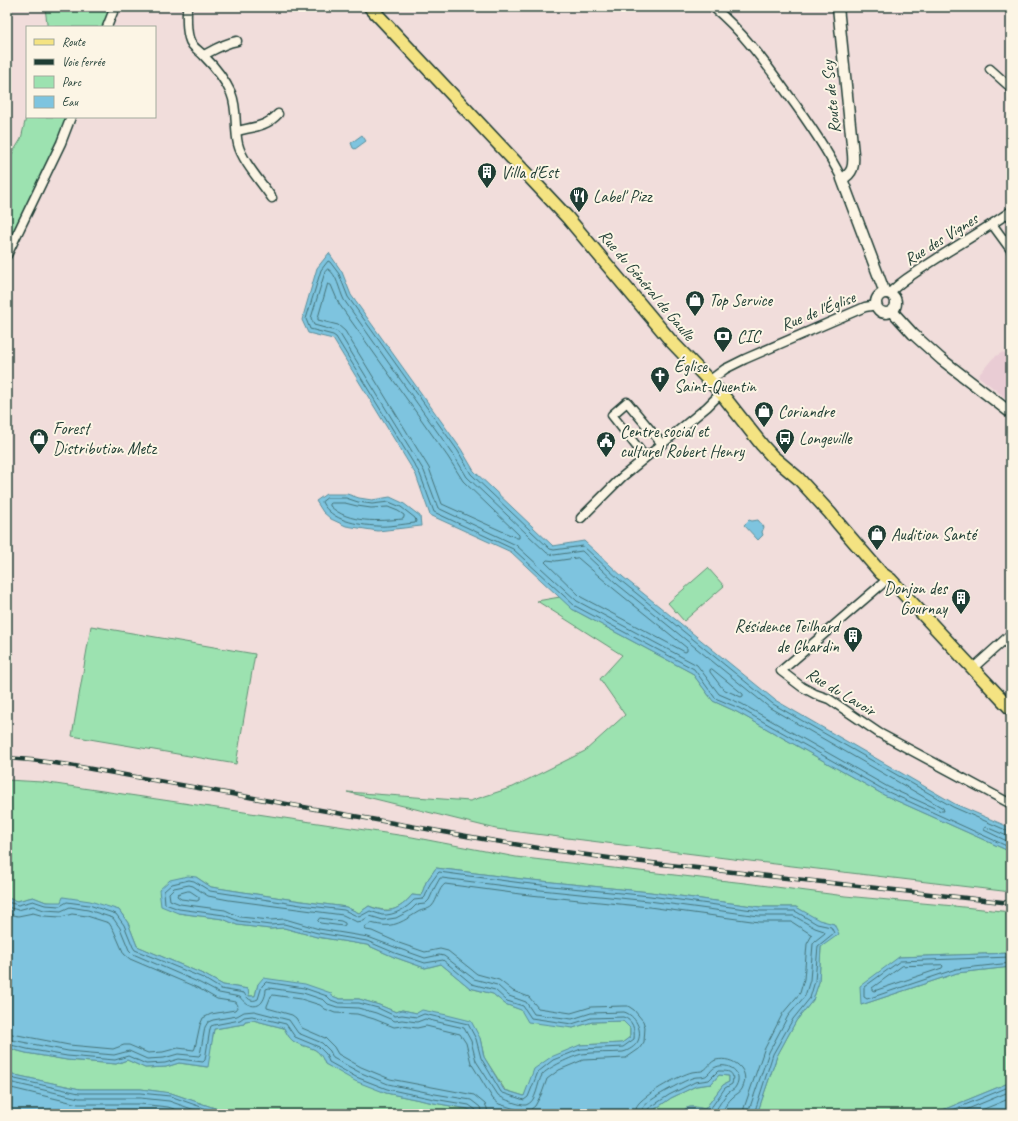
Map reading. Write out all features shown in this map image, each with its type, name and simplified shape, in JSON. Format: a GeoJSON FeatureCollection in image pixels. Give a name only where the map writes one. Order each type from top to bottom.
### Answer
{"type":"FeatureCollection","features":[{"type":"Feature","properties":{"kind":"main road","name":"Rue du Général de Gaulle"},"geometry":{"type":"LineString","coordinates":[[370,7],[567,217],[671,340],[720,393],[772,456],[798,478],[830,512],[838,524],[881,573],[891,580],[1011,709]]}},
{"type":"Feature","properties":{"kind":"street"},"geometry":{"type":"LineString","coordinates":[[107,26],[115,7]]}},
{"type":"Feature","properties":{"kind":"street"},"geometry":{"type":"LineString","coordinates":[[187,7],[189,38],[192,46],[204,55],[231,93],[234,103],[238,143],[241,152],[246,162],[272,198]]}},
{"type":"Feature","properties":{"kind":"street"},"geometry":{"type":"LineString","coordinates":[[712,7],[727,19],[776,77],[834,163],[842,179],[887,294]]}},
{"type":"Feature","properties":{"kind":"street","name":"Route de Scy"},"geometry":{"type":"LineString","coordinates":[[838,7],[854,162],[851,172],[842,179]]}},
{"type":"Feature","properties":{"kind":"street"},"geometry":{"type":"LineString","coordinates":[[204,55],[230,42],[238,41]]}},
{"type":"Feature","properties":{"kind":"street"},"geometry":{"type":"LineString","coordinates":[[990,69],[1009,86],[1011,90]]}},
{"type":"Feature","properties":{"kind":"street"},"geometry":{"type":"LineString","coordinates":[[237,131],[261,126],[273,120],[278,114]]}},
{"type":"Feature","properties":{"kind":"street"},"geometry":{"type":"LineString","coordinates":[[7,255],[71,118]]}},
{"type":"Feature","properties":{"kind":"street","name":"Rue des Vignes"},"geometry":{"type":"LineString","coordinates":[[887,294],[939,256],[1011,211]]}},
{"type":"Feature","properties":{"kind":"street"},"geometry":{"type":"LineString","coordinates":[[992,224],[1011,250]]}},
{"type":"Feature","properties":{"kind":"street"},"geometry":{"type":"LineString","coordinates":[[882,294],[892,295],[895,300],[895,306],[892,311],[882,312],[878,308],[876,304],[878,298],[882,294]]}},
{"type":"Feature","properties":{"kind":"street","name":"Rue de l'Église"},"geometry":{"type":"LineString","coordinates":[[709,381],[732,365],[764,350],[865,307],[876,304]]}},
{"type":"Feature","properties":{"kind":"street"},"geometry":{"type":"LineString","coordinates":[[892,311],[913,334],[941,359],[1011,413]]}},
{"type":"Feature","properties":{"kind":"street"},"geometry":{"type":"LineString","coordinates":[[581,518],[622,477],[707,407],[720,393]]}},
{"type":"Feature","properties":{"kind":"street"},"geometry":{"type":"LineString","coordinates":[[645,457],[612,415],[627,402],[662,444]]}},
{"type":"Feature","properties":{"kind":"street","name":"Rue du Lavoir"},"geometry":{"type":"LineString","coordinates":[[888,577],[882,584],[781,671],[802,687],[829,699],[879,733],[1011,804]]}},
{"type":"Feature","properties":{"kind":"street"},"geometry":{"type":"LineString","coordinates":[[972,668],[1011,634]]}},
{"type":"Feature","properties":{"kind":"shaded area"},"geometry":{"type":"Polygon","coordinates":[[[1003,352],[1011,359],[1011,402],[978,376],[993,358],[1003,352]]]}},
{"type":"Feature","properties":{"kind":"green space"},"geometry":{"type":"Polygon","coordinates":[[[45,7],[115,7],[107,26],[47,26],[45,7]]]}},
{"type":"Feature","properties":{"kind":"green space"},"geometry":{"type":"Polygon","coordinates":[[[26,117],[71,118],[7,255],[7,162],[21,139],[26,117]]]}},
{"type":"Feature","properties":{"kind":"green space"},"geometry":{"type":"Polygon","coordinates":[[[708,568],[724,586],[684,621],[668,603],[708,568]]]}},
{"type":"Feature","properties":{"kind":"green space"},"geometry":{"type":"Polygon","coordinates":[[[560,597],[572,609],[692,673],[713,701],[737,712],[884,795],[1011,852],[1011,892],[496,829],[347,792],[470,801],[513,787],[585,751],[625,715],[600,679],[622,655],[537,601],[560,597]]]}},
{"type":"Feature","properties":{"kind":"green space"},"geometry":{"type":"Polygon","coordinates":[[[91,626],[255,654],[236,764],[72,736],[91,626]]]}},
{"type":"Feature","properties":{"kind":"green space"},"geometry":{"type":"Polygon","coordinates":[[[7,780],[42,782],[412,837],[516,857],[845,896],[1011,912],[1011,953],[899,957],[861,1005],[957,973],[1011,967],[1011,1082],[933,1114],[757,1114],[777,1056],[796,1021],[813,1000],[819,982],[821,947],[834,924],[819,921],[796,907],[760,907],[650,892],[522,879],[436,868],[426,882],[421,896],[412,895],[402,905],[392,910],[382,910],[369,906],[359,913],[346,907],[211,887],[196,877],[178,913],[223,919],[237,925],[270,929],[284,928],[317,937],[367,945],[394,957],[425,968],[441,964],[470,988],[493,994],[505,1004],[573,1028],[592,1022],[623,1021],[630,1028],[630,1037],[622,1043],[580,1045],[528,1087],[524,1096],[505,1090],[484,1057],[480,1038],[417,1013],[402,1010],[396,1012],[359,999],[340,999],[332,996],[258,984],[255,996],[249,996],[248,989],[223,985],[205,975],[137,946],[128,923],[119,910],[63,898],[61,903],[46,902],[33,897],[17,901],[7,898],[7,780]]]}},
{"type":"Feature","properties":{"kind":"green space"},"geometry":{"type":"Polygon","coordinates":[[[253,1020],[284,1028],[293,1041],[316,1050],[325,1064],[386,1093],[468,1109],[475,1114],[232,1114],[171,1093],[141,1089],[80,1089],[15,1075],[7,1071],[7,1048],[67,1060],[116,1064],[127,1060],[145,1068],[166,1067],[179,1063],[207,1067],[214,1029],[244,1024],[245,1021],[253,1020]]]}},
{"type":"Feature","properties":{"kind":"green space"},"geometry":{"type":"Polygon","coordinates":[[[719,1075],[729,1076],[729,1082],[723,1085],[705,1109],[689,1107],[681,1114],[648,1114],[671,1098],[696,1086],[711,1084],[719,1075]]]}},
{"type":"Feature","properties":{"kind":"water"},"geometry":{"type":"Polygon","coordinates":[[[362,135],[366,141],[355,149],[353,148],[351,143],[362,135]]]}},
{"type":"Feature","properties":{"kind":"water"},"geometry":{"type":"Polygon","coordinates":[[[329,253],[342,272],[351,295],[461,449],[474,471],[553,546],[584,541],[623,577],[775,700],[955,804],[1011,828],[1011,852],[884,795],[737,712],[713,701],[692,673],[572,609],[511,552],[430,515],[416,475],[333,339],[308,333],[302,320],[317,268],[329,253]]]}},
{"type":"Feature","properties":{"kind":"water"},"geometry":{"type":"Polygon","coordinates":[[[326,494],[347,494],[372,500],[390,497],[403,503],[420,516],[421,526],[378,531],[346,526],[331,519],[323,512],[316,501],[326,494]]]}},
{"type":"Feature","properties":{"kind":"water"},"geometry":{"type":"Polygon","coordinates":[[[749,520],[758,520],[764,527],[762,532],[763,535],[758,540],[744,525],[749,520]]]}},
{"type":"Feature","properties":{"kind":"water"},"geometry":{"type":"Polygon","coordinates":[[[436,868],[522,879],[650,892],[760,907],[796,907],[819,920],[834,924],[839,934],[821,947],[819,982],[813,1000],[796,1021],[777,1056],[757,1114],[681,1114],[686,1108],[689,1107],[705,1109],[723,1085],[729,1082],[729,1076],[719,1075],[711,1084],[696,1086],[671,1098],[648,1114],[475,1114],[468,1109],[386,1093],[355,1081],[325,1064],[316,1050],[293,1041],[284,1028],[253,1020],[245,1021],[244,1024],[214,1029],[208,1067],[179,1063],[166,1067],[145,1068],[127,1060],[116,1064],[67,1060],[7,1048],[7,898],[17,901],[33,897],[46,902],[61,902],[63,897],[90,901],[119,910],[128,923],[137,946],[205,975],[223,985],[248,989],[249,996],[255,996],[258,984],[263,978],[305,984],[331,993],[332,996],[340,999],[359,999],[396,1012],[402,1010],[417,1013],[422,1010],[471,1021],[480,1038],[484,1057],[504,1090],[524,1096],[534,1069],[551,1057],[580,1045],[622,1043],[630,1037],[630,1028],[623,1021],[592,1022],[573,1028],[528,1022],[521,1010],[505,1004],[493,994],[470,988],[441,964],[425,968],[394,957],[367,945],[317,937],[284,928],[270,929],[237,925],[223,919],[178,913],[161,906],[159,890],[170,880],[188,876],[196,877],[211,887],[346,907],[359,913],[369,906],[386,911],[399,907],[412,895],[421,896],[426,882],[436,868]]]}},
{"type":"Feature","properties":{"kind":"water"},"geometry":{"type":"Polygon","coordinates":[[[1011,953],[1011,967],[957,973],[861,1005],[860,986],[899,957],[1011,953]]]}},
{"type":"Feature","properties":{"kind":"water"},"geometry":{"type":"Polygon","coordinates":[[[7,1071],[15,1075],[80,1089],[141,1089],[171,1093],[232,1114],[7,1114],[7,1071]]]}},
{"type":"Feature","properties":{"kind":"water"},"geometry":{"type":"Polygon","coordinates":[[[1011,1082],[1011,1114],[933,1114],[1011,1082]]]}},
{"type":"Feature","properties":{"kind":"railway"},"geometry":{"type":"LineString","coordinates":[[7,758],[69,765],[551,850],[616,859],[1011,903]]}},
{"type":"Feature","properties":{"kind":"place","name":"Villa d'Est"},"geometry":{"type":"Point","coordinates":[487,189]}},
{"type":"Feature","properties":{"kind":"place","name":"Label' Pizz"},"geometry":{"type":"Point","coordinates":[579,213]}},
{"type":"Feature","properties":{"kind":"place","name":"Top Service"},"geometry":{"type":"Point","coordinates":[695,317]}},
{"type":"Feature","properties":{"kind":"place","name":"CIC"},"geometry":{"type":"Point","coordinates":[723,353]}},
{"type":"Feature","properties":{"kind":"place","name":"Église Saint-Quentin"},"geometry":{"type":"Point","coordinates":[660,393]}},
{"type":"Feature","properties":{"kind":"place","name":"Coriandre"},"geometry":{"type":"Point","coordinates":[764,428]}},
{"type":"Feature","properties":{"kind":"place","name":"Forest Distribution Metz"},"geometry":{"type":"Point","coordinates":[39,455]}},
{"type":"Feature","properties":{"kind":"place","name":"Longeville"},"geometry":{"type":"Point","coordinates":[785,455]}},
{"type":"Feature","properties":{"kind":"place","name":"Centre social et culturel Robert Henry"},"geometry":{"type":"Point","coordinates":[606,458]}},
{"type":"Feature","properties":{"kind":"place","name":"Audition Santé"},"geometry":{"type":"Point","coordinates":[877,551]}},
{"type":"Feature","properties":{"kind":"place","name":"Donjon des Gournay"},"geometry":{"type":"Point","coordinates":[961,615]}},
{"type":"Feature","properties":{"kind":"place","name":"Résidence Teilhard de Chardin"},"geometry":{"type":"Point","coordinates":[853,653]}}]}
